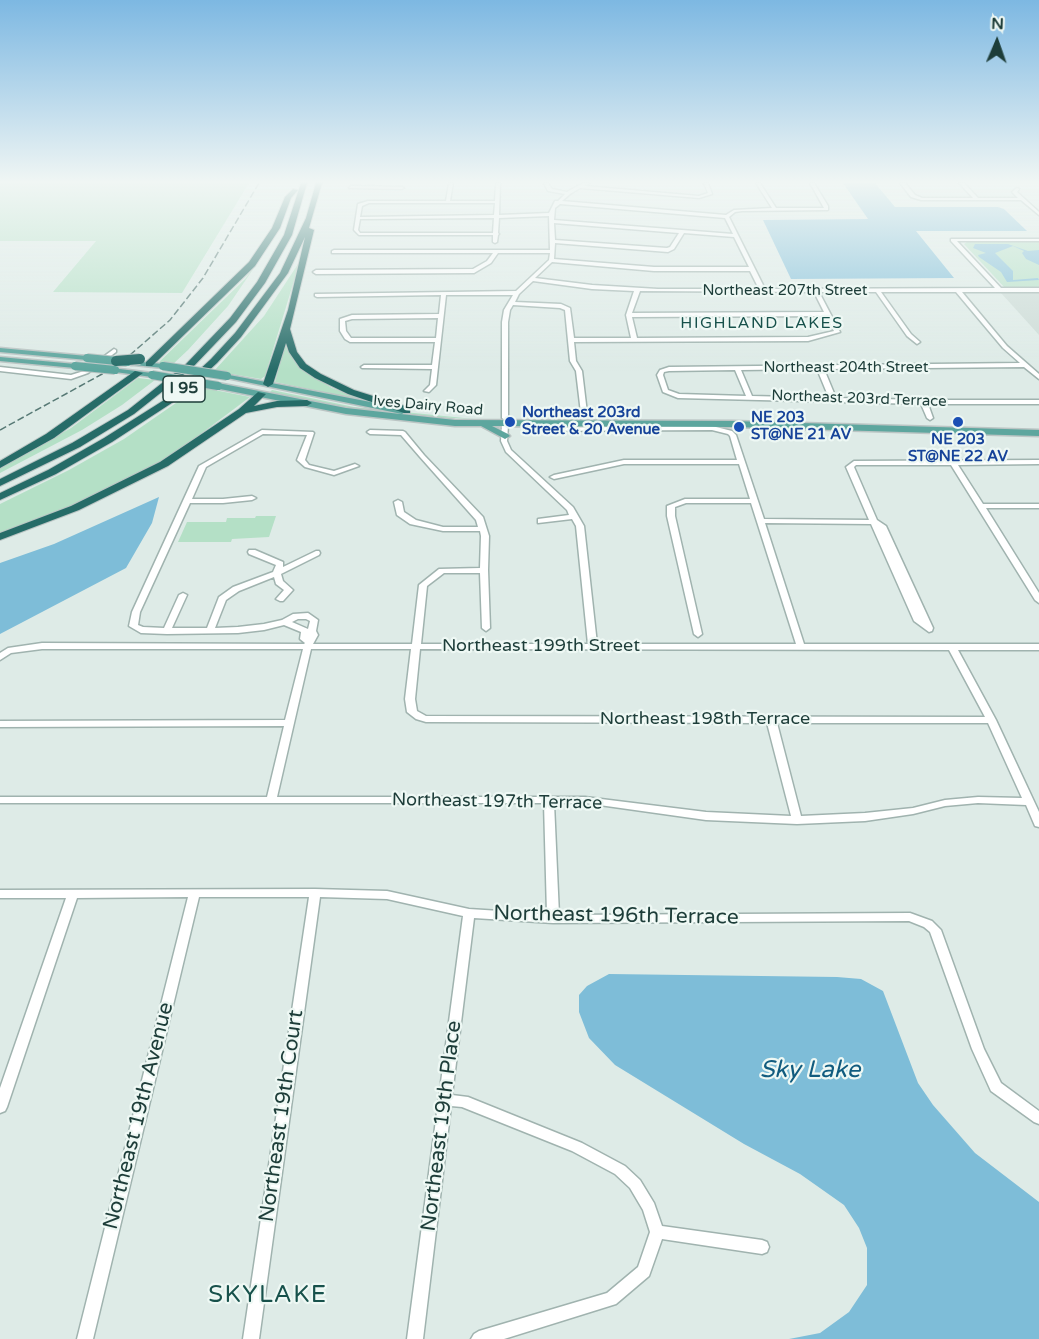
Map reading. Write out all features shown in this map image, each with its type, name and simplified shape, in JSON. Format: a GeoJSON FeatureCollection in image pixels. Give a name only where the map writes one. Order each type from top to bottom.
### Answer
{"type":"FeatureCollection","features":[{"type":"Feature","properties":{"kind":"highway"},"geometry":{"type":"LineString","coordinates":[[149,364],[252,264],[265,245]]}},
{"type":"Feature","properties":{"kind":"highway","name":"I 95"},"geometry":{"type":"LineString","coordinates":[[0,479],[94,429],[149,393],[195,354],[223,324],[266,266],[275,245]]}},
{"type":"Feature","properties":{"kind":"highway"},"geometry":{"type":"LineString","coordinates":[[0,483],[76,445],[131,412],[189,366],[233,320],[261,283],[282,245]]}},
{"type":"Feature","properties":{"kind":"highway"},"geometry":{"type":"LineString","coordinates":[[0,492],[82,451],[132,420],[178,387],[247,317],[287,259],[293,245]]}},
{"type":"Feature","properties":{"kind":"highway","name":"I 95"},"geometry":{"type":"LineString","coordinates":[[0,497],[52,472],[108,440],[175,397],[230,344],[284,273],[297,245]]}},
{"type":"Feature","properties":{"kind":"highway"},"geometry":{"type":"LineString","coordinates":[[268,384],[286,329],[307,245]]}},
{"type":"Feature","properties":{"kind":"highway"},"geometry":{"type":"LineString","coordinates":[[286,329],[292,352],[303,366],[340,388],[406,411]]}},
{"type":"Feature","properties":{"kind":"highway"},"geometry":{"type":"LineString","coordinates":[[0,465],[50,436],[117,369],[161,351]]}},
{"type":"Feature","properties":{"kind":"highway"},"geometry":{"type":"LineString","coordinates":[[117,369],[138,373]]}},
{"type":"Feature","properties":{"kind":"highway"},"geometry":{"type":"LineString","coordinates":[[0,537],[75,508],[146,474],[189,449],[242,411],[261,394]]}},
{"type":"Feature","properties":{"kind":"highway"},"geometry":{"type":"LineString","coordinates":[[242,411],[276,404],[307,404]]}},
{"type":"Feature","properties":{"kind":"main road","name":"Ives Dairy Road"},"geometry":{"type":"LineString","coordinates":[[0,350],[87,358],[117,369]]}},
{"type":"Feature","properties":{"kind":"main road","name":"Ives Dairy Road"},"geometry":{"type":"LineString","coordinates":[[0,359],[117,369],[383,416],[478,424],[505,421],[731,418],[1039,427]]}},
{"type":"Feature","properties":{"kind":"main road","name":"Ives Dairy Road"},"geometry":{"type":"LineString","coordinates":[[137,361],[406,411],[505,421],[733,424],[1039,433]]}},
{"type":"Feature","properties":{"kind":"main road"},"geometry":{"type":"LineString","coordinates":[[138,373],[149,364]]}},
{"type":"Feature","properties":{"kind":"main road"},"geometry":{"type":"LineString","coordinates":[[261,394],[268,384]]}},
{"type":"Feature","properties":{"kind":"main road"},"geometry":{"type":"LineString","coordinates":[[478,424],[494,429],[505,436]]}},
{"type":"Feature","properties":{"kind":"street"},"geometry":{"type":"LineString","coordinates":[[552,245],[551,260],[517,293],[505,322],[505,446],[517,462],[575,516],[580,526],[593,646]]}},
{"type":"Feature","properties":{"kind":"street"},"geometry":{"type":"LineString","coordinates":[[610,245],[668,250],[674,245]]}},
{"type":"Feature","properties":{"kind":"street"},"geometry":{"type":"LineString","coordinates":[[741,245],[763,291]]}},
{"type":"Feature","properties":{"kind":"street"},"geometry":{"type":"LineString","coordinates":[[958,245],[999,290]]}},
{"type":"Feature","properties":{"kind":"street"},"geometry":{"type":"LineString","coordinates":[[316,272],[474,271],[489,262],[497,251]]}},
{"type":"Feature","properties":{"kind":"street"},"geometry":{"type":"LineString","coordinates":[[334,252],[553,251]]}},
{"type":"Feature","properties":{"kind":"street"},"geometry":{"type":"LineString","coordinates":[[551,260],[654,269],[752,269]]}},
{"type":"Feature","properties":{"kind":"street","name":"Northeast 207th Street"},"geometry":{"type":"LineString","coordinates":[[531,279],[637,291],[1039,290]]}},
{"type":"Feature","properties":{"kind":"street"},"geometry":{"type":"LineString","coordinates":[[634,340],[629,315],[637,291]]}},
{"type":"Feature","properties":{"kind":"street"},"geometry":{"type":"LineString","coordinates":[[572,340],[808,339],[837,332],[816,291]]}},
{"type":"Feature","properties":{"kind":"street"},"geometry":{"type":"LineString","coordinates":[[878,291],[909,335],[917,342]]}},
{"type":"Feature","properties":{"kind":"street"},"geometry":{"type":"LineString","coordinates":[[958,291],[1005,347],[1039,377]]}},
{"type":"Feature","properties":{"kind":"street"},"geometry":{"type":"LineString","coordinates":[[427,391],[433,385],[444,293]]}},
{"type":"Feature","properties":{"kind":"street"},"geometry":{"type":"LineString","coordinates":[[317,295],[517,293]]}},
{"type":"Feature","properties":{"kind":"street"},"geometry":{"type":"LineString","coordinates":[[511,303],[567,308],[573,361],[579,371],[585,413]]}},
{"type":"Feature","properties":{"kind":"street"},"geometry":{"type":"LineString","coordinates":[[629,315],[827,314]]}},
{"type":"Feature","properties":{"kind":"street"},"geometry":{"type":"LineString","coordinates":[[439,340],[350,340],[346,338],[343,331],[342,320],[346,318],[442,316]]}},
{"type":"Feature","properties":{"kind":"street","name":"Northeast 204th Street"},"geometry":{"type":"LineString","coordinates":[[678,396],[665,391],[660,375],[662,370],[1024,365]]}},
{"type":"Feature","properties":{"kind":"street"},"geometry":{"type":"LineString","coordinates":[[364,368],[435,367]]}},
{"type":"Feature","properties":{"kind":"street"},"geometry":{"type":"LineString","coordinates":[[0,369],[64,378],[76,376],[91,368],[117,369]]}},
{"type":"Feature","properties":{"kind":"street"},"geometry":{"type":"LineString","coordinates":[[737,368],[749,396]]}},
{"type":"Feature","properties":{"kind":"street"},"geometry":{"type":"LineString","coordinates":[[820,368],[833,399]]}},
{"type":"Feature","properties":{"kind":"street","name":"Northeast 203rd Terrace"},"geometry":{"type":"LineString","coordinates":[[678,396],[924,402],[1039,402]]}},
{"type":"Feature","properties":{"kind":"street"},"geometry":{"type":"LineString","coordinates":[[924,402],[930,418]]}},
{"type":"Feature","properties":{"kind":"street"},"geometry":{"type":"LineString","coordinates":[[531,429],[726,430],[733,435],[801,647]]}},
{"type":"Feature","properties":{"kind":"street"},"geometry":{"type":"LineString","coordinates":[[271,800],[310,641],[321,625],[308,616],[296,616],[285,622],[238,630],[141,630],[133,626],[136,612],[203,466],[262,432],[311,433],[302,460],[307,466],[334,473],[355,466]]}},
{"type":"Feature","properties":{"kind":"street"},"geometry":{"type":"LineString","coordinates":[[370,432],[404,433],[480,519],[486,536],[484,570],[486,628]]}},
{"type":"Feature","properties":{"kind":"street"},"geometry":{"type":"LineString","coordinates":[[554,477],[624,462],[742,462]]}},
{"type":"Feature","properties":{"kind":"street"},"geometry":{"type":"LineString","coordinates":[[953,462],[1039,600]]}},
{"type":"Feature","properties":{"kind":"street"},"geometry":{"type":"LineString","coordinates":[[761,521],[875,522],[882,526],[929,629],[918,621],[875,522],[850,467],[854,463],[1039,462]]}},
{"type":"Feature","properties":{"kind":"street"},"geometry":{"type":"LineString","coordinates":[[187,501],[252,498]]}},
{"type":"Feature","properties":{"kind":"street"},"geometry":{"type":"LineString","coordinates":[[698,634],[671,516],[672,505],[685,501],[754,501]]}},
{"type":"Feature","properties":{"kind":"street"},"geometry":{"type":"LineString","coordinates":[[398,502],[400,513],[413,522],[443,530],[483,529]]}},
{"type":"Feature","properties":{"kind":"street"},"geometry":{"type":"LineString","coordinates":[[981,506],[1039,506]]}},
{"type":"Feature","properties":{"kind":"street"},"geometry":{"type":"LineString","coordinates":[[541,521],[575,516]]}},
{"type":"Feature","properties":{"kind":"street"},"geometry":{"type":"LineString","coordinates":[[252,552],[280,564],[277,573],[279,582],[289,590],[280,599]]}},
{"type":"Feature","properties":{"kind":"street"},"geometry":{"type":"LineString","coordinates":[[210,630],[222,598],[236,589],[277,573],[316,553]]}},
{"type":"Feature","properties":{"kind":"street"},"geometry":{"type":"LineString","coordinates":[[416,646],[423,585],[426,580],[442,571],[484,570]]}},
{"type":"Feature","properties":{"kind":"street"},"geometry":{"type":"LineString","coordinates":[[167,631],[183,595]]}},
{"type":"Feature","properties":{"kind":"street"},"geometry":{"type":"LineString","coordinates":[[285,622],[305,631],[304,639],[310,641]]}},
{"type":"Feature","properties":{"kind":"street","name":"Northeast 199th Street"},"geometry":{"type":"LineString","coordinates":[[42,646],[310,641],[416,646],[1039,647]]}},
{"type":"Feature","properties":{"kind":"street"},"geometry":{"type":"LineString","coordinates":[[0,648],[18,644],[42,646]]}},
{"type":"Feature","properties":{"kind":"street"},"geometry":{"type":"LineString","coordinates":[[0,657],[8,651],[42,646]]}},
{"type":"Feature","properties":{"kind":"street","name":"Northeast 198th Terrace"},"geometry":{"type":"LineString","coordinates":[[416,646],[410,699],[412,712],[426,719],[992,720]]}},
{"type":"Feature","properties":{"kind":"street"},"geometry":{"type":"LineString","coordinates":[[953,648],[992,720],[1039,823]]}},
{"type":"Feature","properties":{"kind":"street"},"geometry":{"type":"LineString","coordinates":[[771,719],[797,820]]}},
{"type":"Feature","properties":{"kind":"street"},"geometry":{"type":"LineString","coordinates":[[0,724],[290,723]]}},
{"type":"Feature","properties":{"kind":"street","name":"Northeast 197th Terrace"},"geometry":{"type":"LineString","coordinates":[[0,800],[585,800],[706,816],[797,820],[865,817],[914,811],[945,803],[978,800],[1028,802]]}},
{"type":"Feature","properties":{"kind":"street"},"geometry":{"type":"LineString","coordinates":[[549,800],[554,919]]}},
{"type":"Feature","properties":{"kind":"street","name":"Northeast 196th Terrace"},"geometry":{"type":"LineString","coordinates":[[0,894],[315,893],[387,895],[469,913],[554,919],[910,917],[928,924],[935,930],[978,1050],[996,1087],[1039,1118]]}},
{"type":"Feature","properties":{"kind":"street","name":"Northeast 19th Court"},"geometry":{"type":"LineString","coordinates":[[251,1339],[315,893]]}},
{"type":"Feature","properties":{"kind":"street"},"geometry":{"type":"LineString","coordinates":[[0,1107],[73,894]]}},
{"type":"Feature","properties":{"kind":"street","name":"Northeast 19th Avenue"},"geometry":{"type":"LineString","coordinates":[[85,1339],[194,894]]}},
{"type":"Feature","properties":{"kind":"street","name":"Northeast 19th Place"},"geometry":{"type":"LineString","coordinates":[[415,1339],[469,913]]}},
{"type":"Feature","properties":{"kind":"street"},"geometry":{"type":"LineString","coordinates":[[445,1100],[463,1101],[577,1147],[620,1170],[640,1192],[649,1208],[657,1232],[644,1271],[611,1299],[479,1339]]}},
{"type":"Feature","properties":{"kind":"street"},"geometry":{"type":"LineString","coordinates":[[657,1232],[762,1247]]}},
{"type":"Feature","properties":{"kind":"shaded area"},"geometry":{"type":"Polygon","coordinates":[[[1001,293],[1039,293],[1039,335],[1001,293]]]}},
{"type":"Feature","properties":{"kind":"green space"},"geometry":{"type":"Polygon","coordinates":[[[92,245],[211,245],[182,293],[53,292],[92,245]]]}},
{"type":"Feature","properties":{"kind":"green space"},"geometry":{"type":"Polygon","coordinates":[[[965,245],[1039,245],[1039,288],[1005,288],[965,245]]]}},
{"type":"Feature","properties":{"kind":"green space"},"geometry":{"type":"Polygon","coordinates":[[[300,261],[265,376],[261,379],[214,371],[264,316],[300,261]]]}},
{"type":"Feature","properties":{"kind":"green space"},"geometry":{"type":"Polygon","coordinates":[[[258,262],[228,306],[188,350],[172,365],[158,363],[245,279],[258,262]]]}},
{"type":"Feature","properties":{"kind":"green space"},"geometry":{"type":"Polygon","coordinates":[[[285,345],[295,362],[303,370],[332,388],[367,401],[275,382],[285,345]]]}},
{"type":"Feature","properties":{"kind":"green space"},"geometry":{"type":"Polygon","coordinates":[[[138,378],[155,380],[122,405],[82,430],[0,473],[0,468],[71,428],[138,378]]]}},
{"type":"Feature","properties":{"kind":"green space"},"geometry":{"type":"Polygon","coordinates":[[[199,387],[250,397],[174,454],[114,488],[0,536],[0,504],[69,470],[124,439],[199,387]]]}},
{"type":"Feature","properties":{"kind":"green space"},"geometry":{"type":"Polygon","coordinates":[[[272,390],[354,407],[474,419],[412,416],[318,403],[269,393],[272,390]]]}},
{"type":"Feature","properties":{"kind":"green space"},"geometry":{"type":"Polygon","coordinates":[[[256,516],[276,516],[269,537],[232,539],[231,542],[178,542],[187,522],[226,522],[227,518],[255,518],[256,516]]]}},
{"type":"Feature","properties":{"kind":"water"},"geometry":{"type":"Polygon","coordinates":[[[775,245],[928,245],[954,278],[791,279],[775,245]]]}},
{"type":"Feature","properties":{"kind":"water"},"geometry":{"type":"Polygon","coordinates":[[[974,245],[1012,245],[1028,251],[1039,250],[1039,265],[1026,259],[1022,253],[1024,251],[1013,246],[995,253],[1013,271],[1013,280],[1038,278],[1039,280],[1007,282],[1001,272],[978,255],[986,253],[973,248],[974,245]]]}},
{"type":"Feature","properties":{"kind":"water"},"geometry":{"type":"Polygon","coordinates":[[[159,497],[152,523],[126,568],[0,634],[0,563],[54,544],[159,497]]]}},
{"type":"Feature","properties":{"kind":"water","name":"Sky Lake"},"geometry":{"type":"Polygon","coordinates":[[[609,974],[837,977],[861,979],[883,991],[918,1083],[933,1105],[975,1153],[1039,1202],[1039,1339],[789,1339],[820,1333],[849,1312],[867,1285],[867,1248],[859,1228],[844,1205],[800,1174],[744,1144],[615,1065],[589,1038],[579,1012],[579,995],[587,986],[609,974]]]}},
{"type":"Feature","properties":{"kind":"railway"},"geometry":{"type":"LineString","coordinates":[[0,430],[104,373],[130,355],[170,320],[203,278],[222,245]]}},
{"type":"Feature","properties":{"kind":"place","name":"Northeast 203rd Street & 20 Avenue"},"geometry":{"type":"Point","coordinates":[510,422]}},
{"type":"Feature","properties":{"kind":"place","name":"NE 203 ST@NE 22 AV"},"geometry":{"type":"Point","coordinates":[958,422]}},
{"type":"Feature","properties":{"kind":"place","name":"NE 203 ST@NE 21 AV"},"geometry":{"type":"Point","coordinates":[739,427]}},
{"type":"Feature","properties":{"kind":"district","name":"HIGHLAND LAKES"},"geometry":{"type":"Point","coordinates":[762,324]}},
{"type":"Feature","properties":{"kind":"district","name":"SKYLAKE"},"geometry":{"type":"Point","coordinates":[268,1296]}}]}
